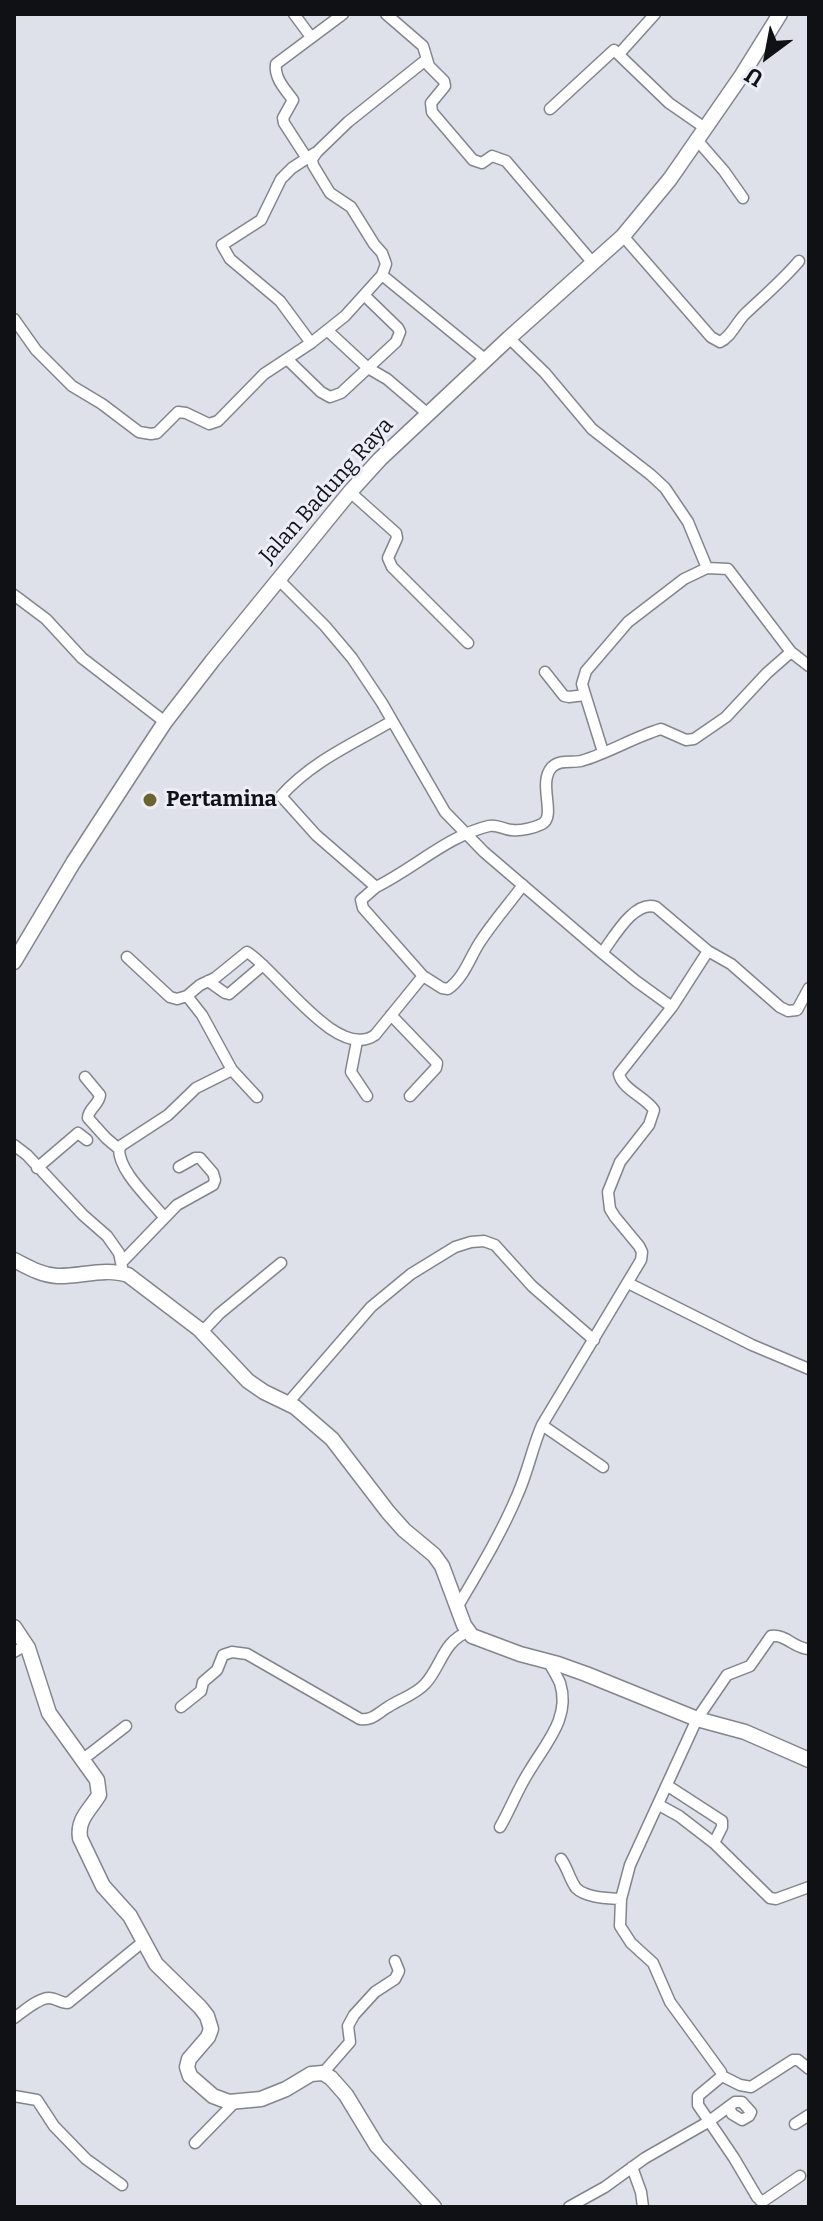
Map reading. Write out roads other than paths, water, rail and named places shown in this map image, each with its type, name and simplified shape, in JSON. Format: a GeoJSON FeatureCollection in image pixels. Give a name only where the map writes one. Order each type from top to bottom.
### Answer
{"type":"FeatureCollection","features":[{"type":"Feature","properties":{"kind":"street"},"geometry":{"type":"LineString","coordinates":[[294,14],[311,37]]}},
{"type":"Feature","properties":{"kind":"street"},"geometry":{"type":"LineString","coordinates":[[14,319],[36,350],[72,386],[146,434],[157,433],[178,412],[212,425],[256,380],[345,316],[382,275],[386,264],[351,207],[330,193],[313,165],[312,155],[284,123],[283,118],[293,100],[275,71],[276,64],[343,14]]}},
{"type":"Feature","properties":{"kind":"street"},"geometry":{"type":"LineString","coordinates":[[386,14],[423,46],[429,66],[444,81],[445,86],[431,103],[432,112],[473,160],[482,163],[492,156],[506,161],[593,263]]}},
{"type":"Feature","properties":{"kind":"street"},"geometry":{"type":"LineString","coordinates":[[619,54],[655,14]]}},
{"type":"Feature","properties":{"kind":"street","name":"Jalan Badung Raya"},"geometry":{"type":"LineString","coordinates":[[14,962],[73,863],[165,722],[278,579],[380,459],[623,236],[670,179],[780,14]]}},
{"type":"Feature","properties":{"kind":"street"},"geometry":{"type":"LineString","coordinates":[[550,109],[613,50],[701,134],[743,198]]}},
{"type":"Feature","properties":{"kind":"street"},"geometry":{"type":"LineString","coordinates":[[311,343],[280,301],[230,259],[222,245],[261,220],[281,179],[427,59]]}},
{"type":"Feature","properties":{"kind":"street"},"geometry":{"type":"LineString","coordinates":[[623,236],[711,337],[720,342],[799,261]]}},
{"type":"Feature","properties":{"kind":"street"},"geometry":{"type":"LineString","coordinates":[[382,275],[486,360]]}},
{"type":"Feature","properties":{"kind":"street"},"geometry":{"type":"LineString","coordinates":[[287,359],[321,392],[330,397],[341,393],[396,342],[400,332],[364,295]]}},
{"type":"Feature","properties":{"kind":"street"},"geometry":{"type":"LineString","coordinates":[[328,331],[368,368],[387,379],[428,414]]}},
{"type":"Feature","properties":{"kind":"street"},"geometry":{"type":"LineString","coordinates":[[509,338],[545,373],[592,429],[665,488],[688,522],[707,568]]}},
{"type":"Feature","properties":{"kind":"street"},"geometry":{"type":"LineString","coordinates":[[350,492],[396,533],[397,538],[388,558],[392,567],[468,643]]}},
{"type":"Feature","properties":{"kind":"street"},"geometry":{"type":"LineString","coordinates":[[603,752],[582,684],[586,671],[628,622],[684,579],[707,568],[728,569],[791,652],[809,666]]}},
{"type":"Feature","properties":{"kind":"street"},"geometry":{"type":"LineString","coordinates":[[278,579],[352,658],[445,812],[602,953],[672,1007]]}},
{"type":"Feature","properties":{"kind":"street"},"geometry":{"type":"LineString","coordinates":[[14,595],[52,625],[82,658],[165,722]]}},
{"type":"Feature","properties":{"kind":"street"},"geometry":{"type":"LineString","coordinates":[[523,885],[448,989],[423,976],[363,908],[361,900],[376,887],[466,834],[490,825],[515,831],[543,823],[549,813],[545,782],[555,765],[582,760],[661,729],[686,740],[694,739],[726,717],[791,652]]}},
{"type":"Feature","properties":{"kind":"street"},"geometry":{"type":"LineString","coordinates":[[545,672],[564,696],[585,695]]}},
{"type":"Feature","properties":{"kind":"street"},"geometry":{"type":"LineString","coordinates":[[376,887],[316,835],[281,795],[331,754],[392,721]]}},
{"type":"Feature","properties":{"kind":"street"},"geometry":{"type":"LineString","coordinates":[[602,953],[624,923],[647,904],[656,907],[708,951],[731,964],[780,1007],[788,1011],[797,1010],[809,988]]}},
{"type":"Feature","properties":{"kind":"street"},"geometry":{"type":"LineString","coordinates":[[458,1606],[514,1503],[542,1425],[641,1260],[642,1252],[610,1209],[608,1192],[620,1162],[649,1125],[654,1110],[621,1081],[619,1074],[672,1007],[708,951]]}},
{"type":"Feature","properties":{"kind":"street"},"geometry":{"type":"LineString","coordinates":[[127,957],[170,997],[177,999],[187,996],[247,952],[286,986],[313,1016],[329,1028],[357,1041],[375,1035],[423,976]]}},
{"type":"Feature","properties":{"kind":"street"},"geometry":{"type":"LineString","coordinates":[[208,981],[229,994],[263,965]]}},
{"type":"Feature","properties":{"kind":"street"},"geometry":{"type":"LineString","coordinates":[[187,996],[202,1015],[232,1070],[257,1097]]}},
{"type":"Feature","properties":{"kind":"street"},"geometry":{"type":"LineString","coordinates":[[391,1015],[437,1063],[410,1096]]}},
{"type":"Feature","properties":{"kind":"street"},"geometry":{"type":"LineString","coordinates":[[357,1041],[351,1072],[367,1096]]}},
{"type":"Feature","properties":{"kind":"street"},"geometry":{"type":"LineString","coordinates":[[119,1149],[168,1115],[196,1088],[232,1070]]}},
{"type":"Feature","properties":{"kind":"street"},"geometry":{"type":"LineString","coordinates":[[85,1077],[100,1095],[88,1118],[119,1149],[120,1160],[131,1179],[164,1217]]}},
{"type":"Feature","properties":{"kind":"street"},"geometry":{"type":"LineString","coordinates":[[37,1168],[78,1133],[87,1140]]}},
{"type":"Feature","properties":{"kind":"street"},"geometry":{"type":"LineString","coordinates":[[14,1145],[107,1236],[128,1275],[202,1332],[248,1381],[295,1407],[339,1447],[388,1512],[442,1566],[468,1632],[520,1654],[586,1674],[697,1719],[745,1732],[809,1760]]}},
{"type":"Feature","properties":{"kind":"street"},"geometry":{"type":"LineString","coordinates":[[14,1260],[41,1273],[58,1276],[116,1271],[177,1205],[213,1185],[213,1173],[200,1158],[179,1167]]}},
{"type":"Feature","properties":{"kind":"street"},"geometry":{"type":"LineString","coordinates":[[287,1404],[371,1307],[411,1274],[455,1247],[471,1242],[484,1241],[495,1245],[532,1286],[594,1340]]}},
{"type":"Feature","properties":{"kind":"street"},"geometry":{"type":"LineString","coordinates":[[202,1332],[281,1263]]}},
{"type":"Feature","properties":{"kind":"street"},"geometry":{"type":"LineString","coordinates":[[628,1283],[752,1345],[809,1369]]}},
{"type":"Feature","properties":{"kind":"street"},"geometry":{"type":"LineString","coordinates":[[542,1425],[603,1467]]}},
{"type":"Feature","properties":{"kind":"street"},"geometry":{"type":"LineString","coordinates":[[14,1627],[20,1648],[33,1660],[49,1713],[97,1780],[99,1795],[81,1820],[79,1830],[103,1886],[130,1916],[156,1964],[207,2016],[211,2029],[189,2059],[187,2067],[190,2076],[213,2096],[236,2101],[261,2099],[311,2074],[323,2073],[346,2095],[380,2150],[434,2207]]}},
{"type":"Feature","properties":{"kind":"street"},"geometry":{"type":"LineString","coordinates":[[181,1707],[201,1691],[203,1682],[217,1670],[223,1655],[238,1651],[360,1719],[370,1719],[425,1684],[454,1639],[468,1632]]}},
{"type":"Feature","properties":{"kind":"street"},"geometry":{"type":"LineString","coordinates":[[809,1649],[778,1635],[771,1636],[750,1666],[727,1675],[697,1719],[630,1865],[621,1899],[620,1926],[625,1936],[653,1963],[670,2002],[722,2076],[751,2087],[793,2060],[798,2060],[809,2069]]}},
{"type":"Feature","properties":{"kind":"street"},"geometry":{"type":"LineString","coordinates":[[500,1827],[560,1720],[563,1698],[560,1682],[548,1661]]}},
{"type":"Feature","properties":{"kind":"street"},"geometry":{"type":"LineString","coordinates":[[82,1760],[126,1726]]}},
{"type":"Feature","properties":{"kind":"street"},"geometry":{"type":"LineString","coordinates":[[668,1786],[722,1821],[714,1843]]}},
{"type":"Feature","properties":{"kind":"street"},"geometry":{"type":"LineString","coordinates":[[659,1805],[714,1843],[770,1898],[776,1899],[809,1887]]}},
{"type":"Feature","properties":{"kind":"street"},"geometry":{"type":"LineString","coordinates":[[561,1859],[575,1886],[581,1891],[621,1899]]}},
{"type":"Feature","properties":{"kind":"street"},"geometry":{"type":"LineString","coordinates":[[14,2018],[48,1998],[68,2003],[144,1941]]}},
{"type":"Feature","properties":{"kind":"street"},"geometry":{"type":"LineString","coordinates":[[323,2073],[350,2042],[348,2026],[354,2015],[375,1992],[395,1979],[399,1971],[395,1961]]}},
{"type":"Feature","properties":{"kind":"street"},"geometry":{"type":"LineString","coordinates":[[722,2076],[698,2096],[698,2105],[762,2202],[800,2176]]}},
{"type":"Feature","properties":{"kind":"street"},"geometry":{"type":"LineString","coordinates":[[14,2096],[37,2100],[54,2126],[86,2159],[122,2185]]}},
{"type":"Feature","properties":{"kind":"street"},"geometry":{"type":"LineString","coordinates":[[195,2143],[236,2101]]}},
{"type":"Feature","properties":{"kind":"street"},"geometry":{"type":"LineString","coordinates":[[569,2207],[729,2107]]}},
{"type":"Feature","properties":{"kind":"street"},"geometry":{"type":"LineString","coordinates":[[795,2124],[809,2115]]}},
{"type":"Feature","properties":{"kind":"street"},"geometry":{"type":"LineString","coordinates":[[632,2167],[643,2207]]}},
{"type":"Feature","properties":{"kind":"place","name":"Pertamina"},"geometry":{"type":"Point","coordinates":[150,800]}}]}
